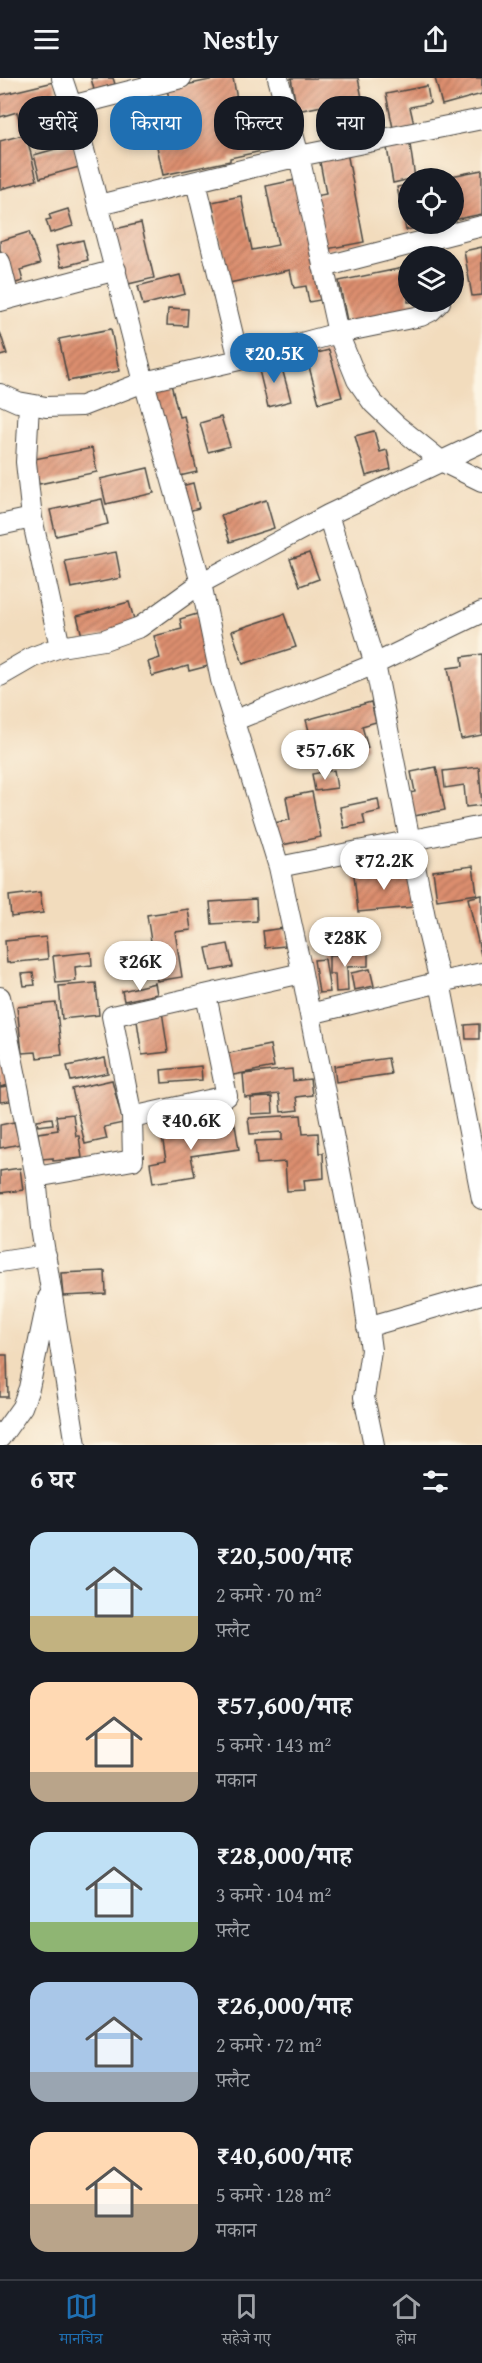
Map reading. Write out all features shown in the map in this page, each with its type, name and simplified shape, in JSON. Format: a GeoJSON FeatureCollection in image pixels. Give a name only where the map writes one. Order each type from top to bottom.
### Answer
{"type":"FeatureCollection","features":[{"type":"Feature","properties":{"kind":"street"},"geometry":{"type":"LineString","coordinates":[[62,78],[68,96]]}},
{"type":"Feature","properties":{"kind":"street"},"geometry":{"type":"LineString","coordinates":[[98,99],[181,78]]}},
{"type":"Feature","properties":{"kind":"street"},"geometry":{"type":"LineString","coordinates":[[278,78],[299,156],[338,333],[357,380],[373,403],[395,424],[441,461],[482,481]]}},
{"type":"Feature","properties":{"kind":"street"},"geometry":{"type":"LineString","coordinates":[[99,205],[299,156],[482,118]]}},
{"type":"Feature","properties":{"kind":"street"},"geometry":{"type":"LineString","coordinates":[[83,150],[144,382],[201,583],[221,680],[279,867],[302,973],[361,1278],[371,1350],[364,1397],[374,1445]]}},
{"type":"Feature","properties":{"kind":"street"},"geometry":{"type":"LineString","coordinates":[[196,182],[239,360]]}},
{"type":"Feature","properties":{"kind":"street"},"geometry":{"type":"LineString","coordinates":[[435,246],[482,226]]}},
{"type":"Feature","properties":{"kind":"street"},"geometry":{"type":"LineString","coordinates":[[324,267],[398,254]]}},
{"type":"Feature","properties":{"kind":"street"},"geometry":{"type":"LineString","coordinates":[[0,262],[5,299],[116,270]]}},
{"type":"Feature","properties":{"kind":"street"},"geometry":{"type":"LineString","coordinates":[[0,394],[46,407],[82,406],[144,382],[239,360],[338,333],[421,316],[429,312]]}},
{"type":"Feature","properties":{"kind":"street"},"geometry":{"type":"LineString","coordinates":[[29,404],[26,462],[32,518],[60,647]]}},
{"type":"Feature","properties":{"kind":"street"},"geometry":{"type":"LineString","coordinates":[[0,676],[33,657],[60,647],[104,640],[140,627],[201,583],[328,514],[482,442]]}},
{"type":"Feature","properties":{"kind":"street"},"geometry":{"type":"LineString","coordinates":[[328,514],[375,664],[482,1199]]}},
{"type":"Feature","properties":{"kind":"street"},"geometry":{"type":"LineString","coordinates":[[0,525],[32,518]]}},
{"type":"Feature","properties":{"kind":"street"},"geometry":{"type":"LineString","coordinates":[[233,721],[375,664],[482,612]]}},
{"type":"Feature","properties":{"kind":"street"},"geometry":{"type":"LineString","coordinates":[[279,867],[482,826]]}},
{"type":"Feature","properties":{"kind":"street"},"geometry":{"type":"LineString","coordinates":[[36,1177],[133,1161],[132,1117],[112,1016],[302,973]]}},
{"type":"Feature","properties":{"kind":"street"},"geometry":{"type":"LineString","coordinates":[[310,1014],[482,973]]}},
{"type":"Feature","properties":{"kind":"street"},"geometry":{"type":"LineString","coordinates":[[132,1117],[227,1096],[206,995]]}},
{"type":"Feature","properties":{"kind":"street"},"geometry":{"type":"LineString","coordinates":[[0,997],[36,1177],[45,1255],[76,1445]]}},
{"type":"Feature","properties":{"kind":"street"},"geometry":{"type":"LineString","coordinates":[[0,1262],[45,1255]]}},
{"type":"Feature","properties":{"kind":"street"},"geometry":{"type":"LineString","coordinates":[[0,1438],[22,1407],[29,1388],[50,1285]]}},
{"type":"Feature","properties":{"kind":"street"},"geometry":{"type":"LineString","coordinates":[[368,1327],[482,1294]]}},
{"type":"Feature","properties":{"kind":"building"},"geometry":{"type":"Polygon","coordinates":[[[91,78],[113,78],[115,84],[94,90],[91,78]]]}},
{"type":"Feature","properties":{"kind":"building"},"geometry":{"type":"Polygon","coordinates":[[[219,78],[233,78],[236,96],[214,96],[214,150],[266,150],[230,158],[230,161],[163,175],[158,150],[202,150],[202,96],[168,96],[167,89],[219,78]]]}},
{"type":"Feature","properties":{"kind":"building"},"geometry":{"type":"Polygon","coordinates":[[[291,78],[358,78],[362,96],[316,96],[316,107],[304,110],[304,96],[294,96],[291,78]]]}},
{"type":"Feature","properties":{"kind":"building"},"geometry":{"type":"Polygon","coordinates":[[[435,78],[482,78],[482,94],[442,105],[435,78]]]}},
{"type":"Feature","properties":{"kind":"building"},"geometry":{"type":"Polygon","coordinates":[[[54,82],[57,96],[18,96],[18,116],[17,112],[0,117],[0,95],[54,82]]]}},
{"type":"Feature","properties":{"kind":"building"},"geometry":{"type":"Polygon","coordinates":[[[427,86],[430,103],[410,107],[415,129],[394,133],[386,94],[427,86]]]}},
{"type":"Feature","properties":{"kind":"building"},"geometry":{"type":"Polygon","coordinates":[[[18,136],[18,150],[30,150],[37,180],[0,189],[0,141],[18,136]]]}},
{"type":"Feature","properties":{"kind":"building"},"geometry":{"type":"Polygon","coordinates":[[[409,138],[414,168],[398,168],[398,182],[393,183],[386,142],[409,138]]]}},
{"type":"Feature","properties":{"kind":"building"},"geometry":{"type":"Polygon","coordinates":[[[52,150],[75,150],[79,167],[40,178],[34,155],[52,150]]]}},
{"type":"Feature","properties":{"kind":"building"},"geometry":{"type":"Polygon","coordinates":[[[347,152],[364,242],[322,250],[311,197],[326,194],[319,157],[347,152]]]}},
{"type":"Feature","properties":{"kind":"building"},"geometry":{"type":"Polygon","coordinates":[[[482,170],[482,214],[464,218],[464,174],[482,170]]]}},
{"type":"Feature","properties":{"kind":"building"},"geometry":{"type":"Polygon","coordinates":[[[295,180],[320,300],[309,302],[306,286],[294,288],[290,270],[229,283],[212,202],[241,196],[252,250],[278,245],[266,186],[295,180]]]}},
{"type":"Feature","properties":{"kind":"building"},"geometry":{"type":"Polygon","coordinates":[[[68,209],[73,226],[50,233],[46,220],[51,219],[49,215],[68,209]]]}},
{"type":"Feature","properties":{"kind":"building"},"geometry":{"type":"Polygon","coordinates":[[[141,223],[154,278],[124,285],[111,230],[141,223]]]}},
{"type":"Feature","properties":{"kind":"building"},"geometry":{"type":"Polygon","coordinates":[[[29,232],[40,264],[20,270],[23,281],[12,284],[0,249],[0,241],[29,232]]]}},
{"type":"Feature","properties":{"kind":"building"},"geometry":{"type":"Polygon","coordinates":[[[83,240],[88,260],[61,267],[56,246],[83,240]]]}},
{"type":"Feature","properties":{"kind":"building"},"geometry":{"type":"Polygon","coordinates":[[[482,247],[482,295],[472,296],[464,251],[482,247]]]}},
{"type":"Feature","properties":{"kind":"building"},"geometry":{"type":"Polygon","coordinates":[[[398,269],[398,312],[416,312],[348,326],[339,281],[398,269]]]}},
{"type":"Feature","properties":{"kind":"building"},"geometry":{"type":"Polygon","coordinates":[[[180,275],[185,294],[143,305],[138,286],[180,275]]]}},
{"type":"Feature","properties":{"kind":"building"},"geometry":{"type":"Polygon","coordinates":[[[168,308],[188,309],[187,326],[167,325],[168,308]]]}},
{"type":"Feature","properties":{"kind":"building"},"geometry":{"type":"Polygon","coordinates":[[[111,329],[119,371],[68,381],[59,339],[111,329]]]}},
{"type":"Feature","properties":{"kind":"building"},"geometry":{"type":"Polygon","coordinates":[[[0,332],[7,354],[0,356],[0,332]]]}},
{"type":"Feature","properties":{"kind":"building"},"geometry":{"type":"Polygon","coordinates":[[[329,350],[342,397],[319,403],[306,356],[329,350]]]}},
{"type":"Feature","properties":{"kind":"building"},"geometry":{"type":"Polygon","coordinates":[[[280,361],[291,401],[268,407],[258,366],[280,361]]]}},
{"type":"Feature","properties":{"kind":"building"},"geometry":{"type":"Polygon","coordinates":[[[171,384],[179,417],[184,416],[197,472],[175,477],[154,388],[171,384]]]}},
{"type":"Feature","properties":{"kind":"building"},"geometry":{"type":"Polygon","coordinates":[[[221,417],[230,446],[208,452],[200,423],[221,417]]]}},
{"type":"Feature","properties":{"kind":"building"},"geometry":{"type":"Polygon","coordinates":[[[374,431],[380,452],[387,450],[391,469],[366,476],[355,436],[374,431]]]}},
{"type":"Feature","properties":{"kind":"building"},"geometry":{"type":"Polygon","coordinates":[[[92,448],[97,472],[39,484],[34,459],[92,448]]]}},
{"type":"Feature","properties":{"kind":"building"},"geometry":{"type":"Polygon","coordinates":[[[148,468],[154,493],[106,504],[100,479],[148,468]]]}},
{"type":"Feature","properties":{"kind":"building"},"geometry":{"type":"Polygon","coordinates":[[[193,483],[199,508],[185,512],[178,487],[193,483]]]}},
{"type":"Feature","properties":{"kind":"building"},"geometry":{"type":"Polygon","coordinates":[[[102,499],[108,524],[56,536],[50,510],[102,499]]]}},
{"type":"Feature","properties":{"kind":"building"},"geometry":{"type":"Polygon","coordinates":[[[266,500],[274,528],[230,542],[221,515],[266,500]]]}},
{"type":"Feature","properties":{"kind":"building"},"geometry":{"type":"Polygon","coordinates":[[[116,552],[121,578],[71,588],[65,561],[116,552]]]}},
{"type":"Feature","properties":{"kind":"building"},"geometry":{"type":"Polygon","coordinates":[[[309,553],[319,579],[300,586],[290,559],[309,553]]]}},
{"type":"Feature","properties":{"kind":"building"},"geometry":{"type":"Polygon","coordinates":[[[129,602],[136,626],[83,640],[77,616],[129,602]]]}},
{"type":"Feature","properties":{"kind":"building"},"geometry":{"type":"Polygon","coordinates":[[[197,614],[212,665],[189,671],[188,666],[152,676],[148,662],[160,658],[154,636],[182,629],[180,619],[197,614]]]}},
{"type":"Feature","properties":{"kind":"building"},"geometry":{"type":"Polygon","coordinates":[[[284,614],[296,647],[243,664],[232,631],[284,614]]]}},
{"type":"Feature","properties":{"kind":"building"},"geometry":{"type":"Polygon","coordinates":[[[482,654],[482,735],[461,739],[448,668],[463,666],[462,657],[482,654]]]}},
{"type":"Feature","properties":{"kind":"building"},"geometry":{"type":"Polygon","coordinates":[[[371,702],[376,722],[362,726],[368,748],[342,755],[338,738],[313,745],[306,720],[371,702]]]}},
{"type":"Feature","properties":{"kind":"building"},"geometry":{"type":"Polygon","coordinates":[[[436,767],[445,810],[409,817],[404,794],[415,792],[411,772],[436,767]]]}},
{"type":"Feature","properties":{"kind":"building"},"geometry":{"type":"Polygon","coordinates":[[[479,767],[482,805],[466,807],[464,785],[445,788],[443,771],[479,767]]]}},
{"type":"Feature","properties":{"kind":"building"},"geometry":{"type":"Polygon","coordinates":[[[334,770],[337,788],[315,791],[312,774],[334,770]]]}},
{"type":"Feature","properties":{"kind":"building"},"geometry":{"type":"Polygon","coordinates":[[[312,792],[321,837],[277,846],[273,823],[290,820],[286,797],[312,792]]]}},
{"type":"Feature","properties":{"kind":"building"},"geometry":{"type":"Polygon","coordinates":[[[378,799],[380,811],[363,815],[365,824],[344,828],[340,807],[378,799]]]}},
{"type":"Feature","properties":{"kind":"building"},"geometry":{"type":"Polygon","coordinates":[[[473,866],[477,894],[437,900],[433,871],[473,866]]]}},
{"type":"Feature","properties":{"kind":"building"},"geometry":{"type":"Polygon","coordinates":[[[409,869],[413,907],[358,912],[354,875],[409,869]]]}},
{"type":"Feature","properties":{"kind":"building"},"geometry":{"type":"Polygon","coordinates":[[[40,892],[43,913],[11,917],[9,896],[40,892]]]}},
{"type":"Feature","properties":{"kind":"building"},"geometry":{"type":"Polygon","coordinates":[[[482,895],[482,955],[481,955],[468,898],[482,895]]]}},
{"type":"Feature","properties":{"kind":"building"},"geometry":{"type":"Polygon","coordinates":[[[256,899],[257,921],[212,924],[210,902],[256,899]]]}},
{"type":"Feature","properties":{"kind":"building"},"geometry":{"type":"Polygon","coordinates":[[[188,909],[191,930],[175,932],[182,977],[157,981],[147,915],[188,909]]]}},
{"type":"Feature","properties":{"kind":"building"},"geometry":{"type":"Polygon","coordinates":[[[283,928],[285,946],[265,948],[263,931],[283,928]]]}},
{"type":"Feature","properties":{"kind":"building"},"geometry":{"type":"Polygon","coordinates":[[[46,937],[48,959],[7,963],[5,941],[46,937]]]}},
{"type":"Feature","properties":{"kind":"building"},"geometry":{"type":"Polygon","coordinates":[[[228,944],[233,967],[211,971],[206,948],[228,944]]]}},
{"type":"Feature","properties":{"kind":"building"},"geometry":{"type":"Polygon","coordinates":[[[91,952],[92,965],[75,967],[76,981],[56,983],[53,956],[91,952]]]}},
{"type":"Feature","properties":{"kind":"building"},"geometry":{"type":"Polygon","coordinates":[[[368,953],[368,966],[347,967],[348,991],[336,992],[335,974],[329,974],[329,955],[368,953]]]}},
{"type":"Feature","properties":{"kind":"building"},"geometry":{"type":"Polygon","coordinates":[[[325,959],[330,992],[319,993],[314,960],[325,959]]]}},
{"type":"Feature","properties":{"kind":"building"},"geometry":{"type":"Polygon","coordinates":[[[370,969],[374,986],[354,990],[351,973],[370,969]]]}},
{"type":"Feature","properties":{"kind":"building"},"geometry":{"type":"Polygon","coordinates":[[[33,973],[35,985],[24,986],[22,974],[33,973]]]}},
{"type":"Feature","properties":{"kind":"building"},"geometry":{"type":"Polygon","coordinates":[[[96,983],[99,1015],[62,1019],[59,986],[96,983]]]}},
{"type":"Feature","properties":{"kind":"building"},"geometry":{"type":"Polygon","coordinates":[[[155,983],[157,994],[124,1001],[122,991],[155,983]]]}},
{"type":"Feature","properties":{"kind":"building"},"geometry":{"type":"Polygon","coordinates":[[[56,1003],[62,1055],[37,1058],[36,1052],[22,1053],[17,1007],[56,1003]]]}},
{"type":"Feature","properties":{"kind":"building"},"geometry":{"type":"Polygon","coordinates":[[[162,1011],[168,1052],[142,1055],[136,1014],[162,1011]]]}},
{"type":"Feature","properties":{"kind":"building"},"geometry":{"type":"Polygon","coordinates":[[[479,1024],[479,1039],[466,1039],[465,1025],[479,1024]]]}},
{"type":"Feature","properties":{"kind":"building"},"geometry":{"type":"Polygon","coordinates":[[[270,1045],[274,1067],[228,1076],[224,1054],[270,1045]]]}},
{"type":"Feature","properties":{"kind":"building"},"geometry":{"type":"Polygon","coordinates":[[[6,1053],[9,1085],[0,1087],[0,1054],[6,1053]]]}},
{"type":"Feature","properties":{"kind":"building"},"geometry":{"type":"Polygon","coordinates":[[[105,1058],[108,1073],[71,1081],[67,1066],[105,1058]]]}},
{"type":"Feature","properties":{"kind":"building"},"geometry":{"type":"Polygon","coordinates":[[[388,1058],[391,1074],[336,1082],[334,1066],[388,1058]]]}},
{"type":"Feature","properties":{"kind":"building"},"geometry":{"type":"Polygon","coordinates":[[[201,1066],[202,1080],[162,1083],[161,1070],[201,1066]]]}},
{"type":"Feature","properties":{"kind":"building"},"geometry":{"type":"Polygon","coordinates":[[[292,1069],[293,1081],[310,1079],[312,1095],[296,1097],[298,1110],[281,1112],[279,1094],[245,1098],[243,1074],[292,1069]]]}},
{"type":"Feature","properties":{"kind":"building"},"geometry":{"type":"Polygon","coordinates":[[[112,1080],[123,1123],[104,1127],[107,1139],[85,1144],[72,1089],[112,1080]]]}},
{"type":"Feature","properties":{"kind":"building"},"geometry":{"type":"Polygon","coordinates":[[[8,1087],[10,1101],[0,1102],[0,1088],[8,1087]]]}},
{"type":"Feature","properties":{"kind":"building"},"geometry":{"type":"Polygon","coordinates":[[[272,1097],[273,1113],[251,1114],[251,1098],[272,1097]]]}},
{"type":"Feature","properties":{"kind":"building"},"geometry":{"type":"Polygon","coordinates":[[[73,1114],[82,1158],[53,1161],[53,1158],[41,1159],[38,1133],[58,1130],[56,1116],[73,1114]]]}},
{"type":"Feature","properties":{"kind":"building"},"geometry":{"type":"Polygon","coordinates":[[[301,1115],[303,1134],[318,1133],[319,1153],[323,1153],[324,1178],[304,1180],[305,1190],[287,1191],[285,1162],[257,1164],[255,1141],[282,1140],[282,1132],[250,1134],[248,1118],[301,1115]]]}},
{"type":"Feature","properties":{"kind":"building"},"geometry":{"type":"Polygon","coordinates":[[[52,1118],[53,1124],[38,1126],[37,1120],[52,1118]]]}},
{"type":"Feature","properties":{"kind":"building"},"geometry":{"type":"Polygon","coordinates":[[[14,1122],[20,1144],[0,1148],[0,1125],[14,1122]]]}},
{"type":"Feature","properties":{"kind":"building"},"geometry":{"type":"Polygon","coordinates":[[[235,1125],[239,1149],[191,1156],[195,1176],[153,1183],[150,1163],[166,1160],[162,1137],[235,1125]]]}},
{"type":"Feature","properties":{"kind":"building"},"geometry":{"type":"Polygon","coordinates":[[[20,1168],[23,1190],[0,1193],[0,1171],[20,1168]]]}},
{"type":"Feature","properties":{"kind":"building"},"geometry":{"type":"Polygon","coordinates":[[[105,1271],[106,1294],[63,1296],[61,1273],[105,1271]]]}},
{"type":"Feature","properties":{"kind":"building"},"geometry":{"type":"Polygon","coordinates":[[[0,1355],[7,1355],[8,1397],[0,1397],[0,1355]]]}}]}
